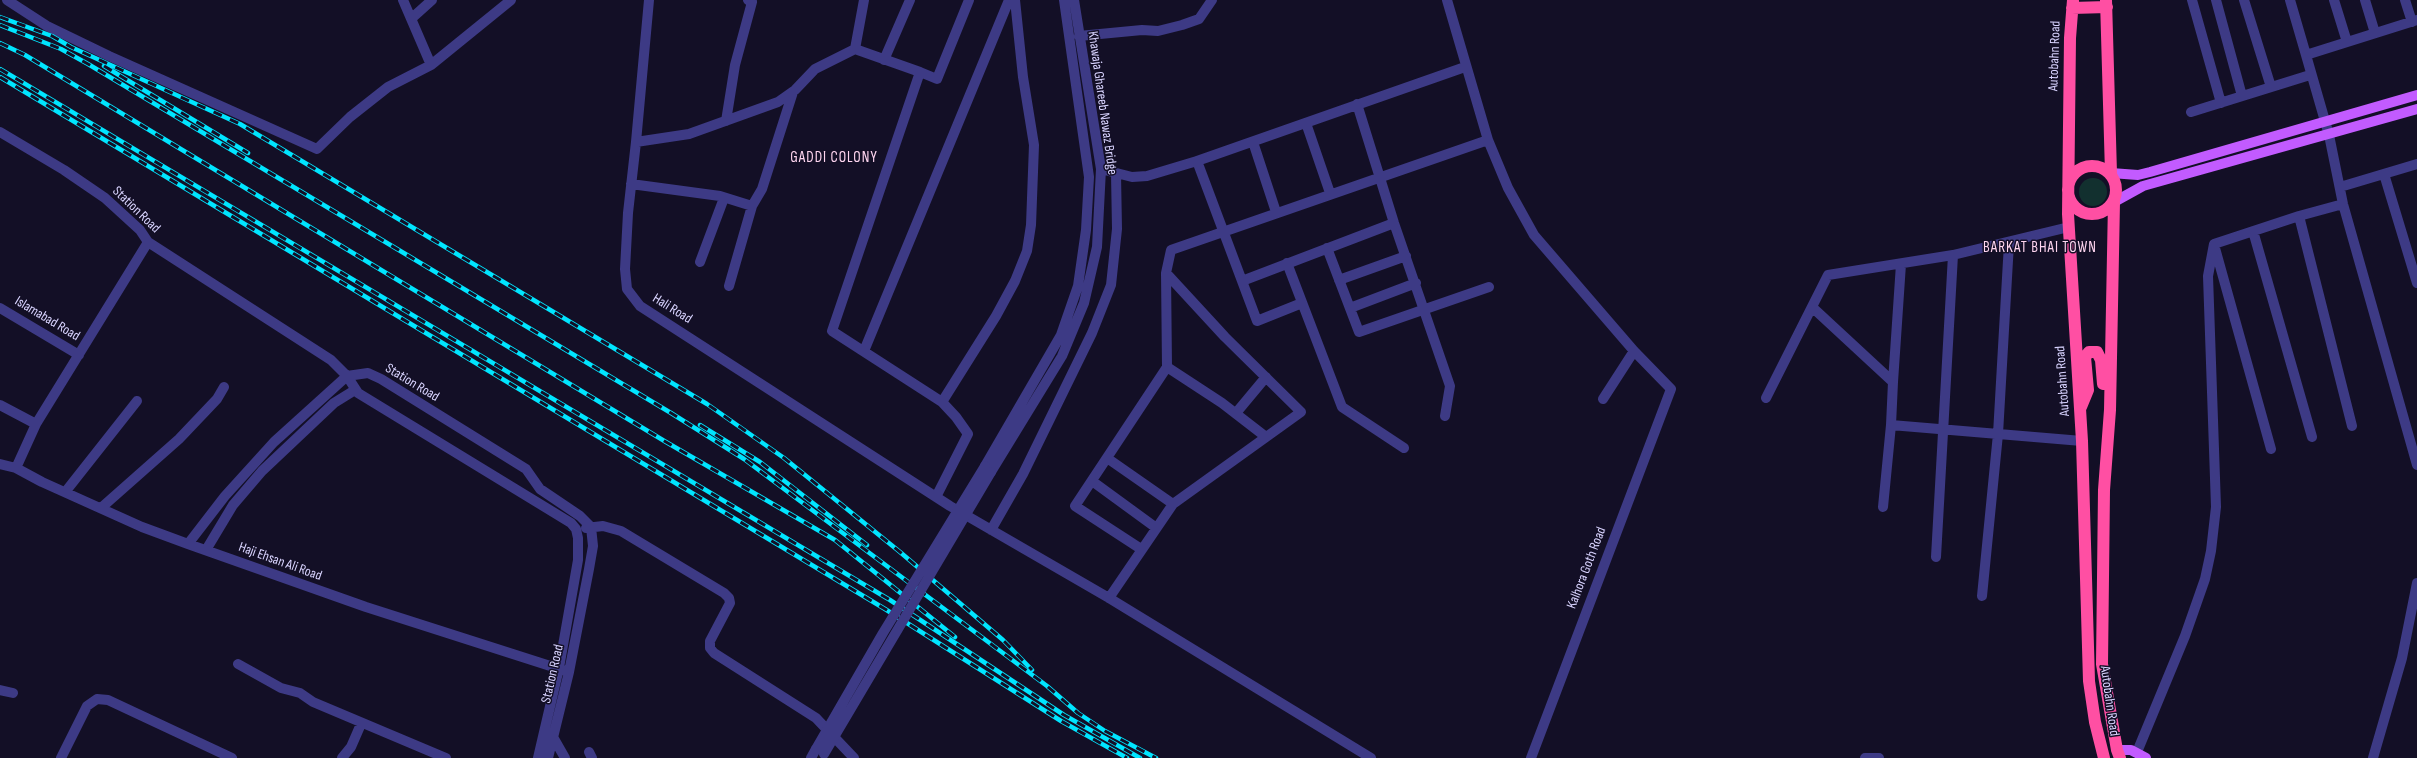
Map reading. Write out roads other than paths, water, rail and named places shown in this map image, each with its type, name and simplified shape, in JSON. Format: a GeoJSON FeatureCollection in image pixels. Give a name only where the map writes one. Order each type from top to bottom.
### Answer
{"type":"FeatureCollection","features":[{"type":"Feature","properties":{"kind":"highway"},"geometry":{"type":"LineString","coordinates":[[2073,4],[2106,4],[2111,173],[2117,190],[2114,202],[2102,213],[2086,214],[2073,205],[2068,190],[2073,175],[2086,167],[2101,168],[2111,173]]}},
{"type":"Feature","properties":{"kind":"highway","name":"Autobahn Road"},"geometry":{"type":"LineString","coordinates":[[2073,4],[2070,38],[2069,227],[2079,412],[2082,441],[2089,681],[2095,722],[2104,758]]}},
{"type":"Feature","properties":{"kind":"highway","name":"Autobahn Road"},"geometry":{"type":"LineString","coordinates":[[2114,202],[2110,410],[2104,490],[2102,664],[2119,754]]}},
{"type":"Feature","properties":{"kind":"highway"},"geometry":{"type":"LineString","coordinates":[[2079,412],[2088,390],[2085,357],[2089,352],[2097,352],[2101,360],[2104,389],[2110,410]]}},
{"type":"Feature","properties":{"kind":"main road"},"geometry":{"type":"LineString","coordinates":[[2111,173],[2144,174],[2417,95]]}},
{"type":"Feature","properties":{"kind":"main road"},"geometry":{"type":"LineString","coordinates":[[2114,202],[2144,186],[2417,110]]}},
{"type":"Feature","properties":{"kind":"main road"},"geometry":{"type":"LineString","coordinates":[[2119,754],[2137,752],[2146,758]]}},
{"type":"Feature","properties":{"kind":"street"},"geometry":{"type":"LineString","coordinates":[[7,0],[47,26],[317,149],[350,117],[388,87],[432,65],[511,0]]}},
{"type":"Feature","properties":{"kind":"street"},"geometry":{"type":"LineString","coordinates":[[403,0],[432,65]]}},
{"type":"Feature","properties":{"kind":"street"},"geometry":{"type":"LineString","coordinates":[[412,18],[432,0]]}},
{"type":"Feature","properties":{"kind":"street","name":"Hali Road"},"geometry":{"type":"LineString","coordinates":[[649,0],[636,142],[630,184],[625,269],[627,289],[640,306],[950,506],[1109,598],[1370,758]]}},
{"type":"Feature","properties":{"kind":"street"},"geometry":{"type":"LineString","coordinates":[[726,121],[735,65],[752,2],[748,0]]}},
{"type":"Feature","properties":{"kind":"street"},"geometry":{"type":"LineString","coordinates":[[855,49],[864,0]]}},
{"type":"Feature","properties":{"kind":"street"},"geometry":{"type":"LineString","coordinates":[[884,60],[910,0]]}},
{"type":"Feature","properties":{"kind":"street"},"geometry":{"type":"LineString","coordinates":[[636,142],[689,134],[778,102],[793,92],[815,69],[855,49],[937,79],[969,0]]}},
{"type":"Feature","properties":{"kind":"street"},"geometry":{"type":"LineString","coordinates":[[864,351],[1009,0]]}},
{"type":"Feature","properties":{"kind":"street"},"geometry":{"type":"LineString","coordinates":[[942,402],[996,316],[1015,281],[1027,251],[1031,225],[1034,145],[1023,77],[1015,0]]}},
{"type":"Feature","properties":{"kind":"street","name":"Khawaja Ghareeb Nawaz Bridge"},"geometry":{"type":"LineString","coordinates":[[988,469],[1025,397],[1061,335],[1078,286],[1086,230],[1089,177],[1064,0]]}},
{"type":"Feature","properties":{"kind":"street","name":"Khawaja Ghareeb Nawaz Bridge"},"geometry":{"type":"LineString","coordinates":[[988,469],[1062,356],[1084,303],[1097,247],[1101,169],[1078,36],[1074,0]]}},
{"type":"Feature","properties":{"kind":"street"},"geometry":{"type":"LineString","coordinates":[[1078,36],[1142,30],[1158,31],[1182,25],[1199,19],[1212,0]]}},
{"type":"Feature","properties":{"kind":"street"},"geometry":{"type":"LineString","coordinates":[[1447,0],[1465,67],[1488,140],[1508,188],[1534,235],[1634,351],[1602,399]]}},
{"type":"Feature","properties":{"kind":"street"},"geometry":{"type":"LineString","coordinates":[[2192,0],[2221,103]]}},
{"type":"Feature","properties":{"kind":"street"},"geometry":{"type":"LineString","coordinates":[[2216,0],[2242,96]]}},
{"type":"Feature","properties":{"kind":"street"},"geometry":{"type":"LineString","coordinates":[[2244,0],[2271,87]]}},
{"type":"Feature","properties":{"kind":"street"},"geometry":{"type":"LineString","coordinates":[[2290,0],[2306,55],[2310,75],[2329,135],[2343,204],[2417,464]]}},
{"type":"Feature","properties":{"kind":"street"},"geometry":{"type":"LineString","coordinates":[[2334,0],[2347,42]]}},
{"type":"Feature","properties":{"kind":"street"},"geometry":{"type":"LineString","coordinates":[[2365,0],[2375,33]]}},
{"type":"Feature","properties":{"kind":"street"},"geometry":{"type":"LineString","coordinates":[[2306,55],[2414,21],[2405,0]]}},
{"type":"Feature","properties":{"kind":"street"},"geometry":{"type":"LineString","coordinates":[[1101,169],[1116,174],[1147,176],[1197,161],[1465,67]]}},
{"type":"Feature","properties":{"kind":"street"},"geometry":{"type":"LineString","coordinates":[[920,72],[832,330],[942,402],[956,416],[968,434],[936,497]]}},
{"type":"Feature","properties":{"kind":"street"},"geometry":{"type":"LineString","coordinates":[[2191,112],[2310,75]]}},
{"type":"Feature","properties":{"kind":"street"},"geometry":{"type":"LineString","coordinates":[[729,286],[752,206],[762,189],[793,92]]}},
{"type":"Feature","properties":{"kind":"street"},"geometry":{"type":"LineString","coordinates":[[1357,104],[1394,223],[1416,283],[1450,386],[1445,416]]}},
{"type":"Feature","properties":{"kind":"street"},"geometry":{"type":"LineString","coordinates":[[1306,123],[1330,193]]}},
{"type":"Feature","properties":{"kind":"street","name":"Station Road"},"geometry":{"type":"LineString","coordinates":[[0,132],[64,170],[104,198],[140,230],[148,242],[331,360],[347,376],[368,373],[381,379],[526,469],[540,490],[580,516],[591,527],[593,546],[589,569],[569,672],[548,758]]}},
{"type":"Feature","properties":{"kind":"street"},"geometry":{"type":"LineString","coordinates":[[1141,549],[1075,506],[1167,367],[1166,274],[1171,250],[1330,193],[1488,140]]}},
{"type":"Feature","properties":{"kind":"street"},"geometry":{"type":"LineString","coordinates":[[1252,142],[1276,212]]}},
{"type":"Feature","properties":{"kind":"street"},"geometry":{"type":"LineString","coordinates":[[1197,161],[1257,321],[1302,303]]}},
{"type":"Feature","properties":{"kind":"street"},"geometry":{"type":"LineString","coordinates":[[2340,187],[2384,174],[2416,167]]}},
{"type":"Feature","properties":{"kind":"street"},"geometry":{"type":"LineString","coordinates":[[991,530],[1023,474],[1092,333],[1111,285],[1117,229],[1116,174]]}},
{"type":"Feature","properties":{"kind":"street"},"geometry":{"type":"LineString","coordinates":[[2384,174],[2417,283]]}},
{"type":"Feature","properties":{"kind":"street"},"geometry":{"type":"LineString","coordinates":[[630,184],[724,198],[752,206]]}},
{"type":"Feature","properties":{"kind":"street"},"geometry":{"type":"LineString","coordinates":[[700,262],[724,198]]}},
{"type":"Feature","properties":{"kind":"street"},"geometry":{"type":"LineString","coordinates":[[2214,244],[2299,216],[2343,204]]}},
{"type":"Feature","properties":{"kind":"street"},"geometry":{"type":"LineString","coordinates":[[2299,216],[2352,426]]}},
{"type":"Feature","properties":{"kind":"street"},"geometry":{"type":"LineString","coordinates":[[1242,281],[1394,223]]}},
{"type":"Feature","properties":{"kind":"street"},"geometry":{"type":"LineString","coordinates":[[1766,398],[1828,275],[1953,255],[2009,243],[2069,227]]}},
{"type":"Feature","properties":{"kind":"street"},"geometry":{"type":"LineString","coordinates":[[2253,231],[2312,437]]}},
{"type":"Feature","properties":{"kind":"street"},"geometry":{"type":"LineString","coordinates":[[16,468],[36,424],[148,242]]}},
{"type":"Feature","properties":{"kind":"street"},"geometry":{"type":"LineString","coordinates":[[1982,596],[1998,434],[2009,243]]}},
{"type":"Feature","properties":{"kind":"street"},"geometry":{"type":"LineString","coordinates":[[2214,244],[2271,448]]}},
{"type":"Feature","properties":{"kind":"street"},"geometry":{"type":"LineString","coordinates":[[2137,752],[2185,636],[2205,579],[2211,551],[2216,507],[2208,276],[2214,244]]}},
{"type":"Feature","properties":{"kind":"street"},"geometry":{"type":"LineString","coordinates":[[1327,248],[1359,332],[1489,287]]}},
{"type":"Feature","properties":{"kind":"street"},"geometry":{"type":"LineString","coordinates":[[1936,557],[1942,429],[1953,255]]}},
{"type":"Feature","properties":{"kind":"street"},"geometry":{"type":"LineString","coordinates":[[1339,280],[1406,256]]}},
{"type":"Feature","properties":{"kind":"street"},"geometry":{"type":"LineString","coordinates":[[1287,263],[1342,407],[1404,448]]}},
{"type":"Feature","properties":{"kind":"street"},"geometry":{"type":"LineString","coordinates":[[1883,507],[1891,425],[1901,264]]}},
{"type":"Feature","properties":{"kind":"street"},"geometry":{"type":"LineString","coordinates":[[1109,598],[1155,527],[1172,504],[1301,412],[1166,274]]}},
{"type":"Feature","properties":{"kind":"street"},"geometry":{"type":"LineString","coordinates":[[1350,308],[1416,283]]}},
{"type":"Feature","properties":{"kind":"street"},"geometry":{"type":"LineString","coordinates":[[1812,307],[1893,382]]}},
{"type":"Feature","properties":{"kind":"street","name":"Islamabad Road"},"geometry":{"type":"LineString","coordinates":[[0,308],[79,355]]}},
{"type":"Feature","properties":{"kind":"street","name":"Kalhora Goth Road"},"geometry":{"type":"LineString","coordinates":[[1531,758],[1671,389],[1634,351]]}},
{"type":"Feature","properties":{"kind":"street"},"geometry":{"type":"LineString","coordinates":[[1167,367],[1236,413],[1266,437]]}},
{"type":"Feature","properties":{"kind":"street"},"geometry":{"type":"LineString","coordinates":[[188,544],[225,496],[274,442],[347,376],[355,390],[571,523],[576,529],[603,526],[621,531],[724,593],[729,598],[730,603],[710,641],[710,648],[714,653],[816,718],[854,758]]}},
{"type":"Feature","properties":{"kind":"street"},"geometry":{"type":"LineString","coordinates":[[1236,413],[1266,377]]}},
{"type":"Feature","properties":{"kind":"street"},"geometry":{"type":"LineString","coordinates":[[101,508],[179,438],[217,399],[224,387]]}},
{"type":"Feature","properties":{"kind":"street"},"geometry":{"type":"LineString","coordinates":[[206,550],[233,505],[262,471],[334,403],[355,390]]}},
{"type":"Feature","properties":{"kind":"street"},"geometry":{"type":"LineString","coordinates":[[66,491],[137,401]]}},
{"type":"Feature","properties":{"kind":"street"},"geometry":{"type":"LineString","coordinates":[[0,405],[36,424]]}},
{"type":"Feature","properties":{"kind":"street"},"geometry":{"type":"LineString","coordinates":[[1891,425],[2082,441]]}},
{"type":"Feature","properties":{"kind":"street"},"geometry":{"type":"LineString","coordinates":[[1107,458],[1172,504]]}},
{"type":"Feature","properties":{"kind":"street","name":"Haji Ehsan Ali Road"},"geometry":{"type":"LineString","coordinates":[[0,464],[16,468],[42,482],[66,491],[142,527],[188,544],[366,607],[569,672]]}},
{"type":"Feature","properties":{"kind":"street"},"geometry":{"type":"LineString","coordinates":[[811,758],[821,753],[988,469]]}},
{"type":"Feature","properties":{"kind":"street"},"geometry":{"type":"LineString","coordinates":[[1092,481],[1155,527]]}},
{"type":"Feature","properties":{"kind":"street","name":"Station Road"},"geometry":{"type":"LineString","coordinates":[[538,758],[559,668],[578,560],[576,529]]}},
{"type":"Feature","properties":{"kind":"street"},"geometry":{"type":"LineString","coordinates":[[2373,758],[2402,658],[2417,583]]}},
{"type":"Feature","properties":{"kind":"street"},"geometry":{"type":"LineString","coordinates":[[238,664],[281,688],[300,694],[313,702],[361,724],[446,758]]}},
{"type":"Feature","properties":{"kind":"street"},"geometry":{"type":"LineString","coordinates":[[0,690],[13,693]]}},
{"type":"Feature","properties":{"kind":"street"},"geometry":{"type":"LineString","coordinates":[[61,758],[86,706],[97,699],[108,700],[232,758]]}},
{"type":"Feature","properties":{"kind":"street"},"geometry":{"type":"LineString","coordinates":[[342,758],[351,747],[361,724]]}},
{"type":"Feature","properties":{"kind":"street"},"geometry":{"type":"LineString","coordinates":[[553,737],[565,758]]}},
{"type":"Feature","properties":{"kind":"street"},"geometry":{"type":"LineString","coordinates":[[1865,758],[1879,758]]}},
{"type":"Feature","properties":{"kind":"railway"},"geometry":{"type":"LineString","coordinates":[[0,17],[52,36],[71,47],[240,124],[707,404],[784,458],[900,552],[1003,640],[1032,670]]}},
{"type":"Feature","properties":{"kind":"railway"},"geometry":{"type":"LineString","coordinates":[[0,25],[61,49],[88,64],[671,413],[744,459],[1047,686],[1078,713],[1105,731],[1156,758]]}},
{"type":"Feature","properties":{"kind":"railway"},"geometry":{"type":"LineString","coordinates":[[0,43],[25,55],[666,442],[835,540],[955,637]]}},
{"type":"Feature","properties":{"kind":"railway"},"geometry":{"type":"LineString","coordinates":[[104,66],[248,153]]}},
{"type":"Feature","properties":{"kind":"railway"},"geometry":{"type":"LineString","coordinates":[[0,69],[890,600],[1064,715],[1140,758]]}},
{"type":"Feature","properties":{"kind":"railway"},"geometry":{"type":"LineString","coordinates":[[0,77],[885,609],[1061,721],[1127,758]]}},
{"type":"Feature","properties":{"kind":"railway"},"geometry":{"type":"LineString","coordinates":[[700,425],[760,462],[867,545]]}},
{"type":"Feature","properties":{"kind":"district","name":"GADDI COLONY"},"geometry":{"type":"Point","coordinates":[834,158]}},
{"type":"Feature","properties":{"kind":"district","name":"BARKAT BHAI TOWN"},"geometry":{"type":"Point","coordinates":[2040,248]}}]}
